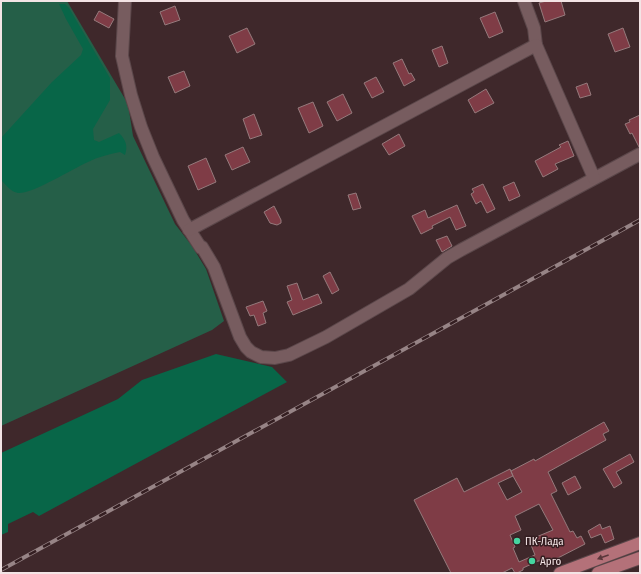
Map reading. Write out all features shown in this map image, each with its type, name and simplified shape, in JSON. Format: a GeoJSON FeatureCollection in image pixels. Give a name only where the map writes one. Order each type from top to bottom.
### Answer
{"type":"FeatureCollection","features":[{"type":"Feature","properties":{"kind":"main road"},"geometry":{"type":"LineString","coordinates":[[560,573],[640,543]]}},
{"type":"Feature","properties":{"kind":"main road"},"geometry":{"type":"LineString","coordinates":[[598,573],[639,559]]}},
{"type":"Feature","properties":{"kind":"street"},"geometry":{"type":"LineString","coordinates":[[125,1],[122,56],[141,127],[153,157],[188,230],[201,248],[202,247],[214,267],[238,331],[246,347],[251,352],[261,357],[274,358],[289,355],[326,337],[409,288],[447,258],[460,250],[640,154]]}},
{"type":"Feature","properties":{"kind":"street"},"geometry":{"type":"LineString","coordinates":[[524,1],[534,28],[536,44],[594,178]]}},
{"type":"Feature","properties":{"kind":"street"},"geometry":{"type":"LineString","coordinates":[[188,230],[293,176],[348,144],[536,44]]}},
{"type":"Feature","properties":{"kind":"green space"},"geometry":{"type":"Polygon","coordinates":[[[1,1],[67,1],[128,104],[133,136],[175,224],[192,246],[206,269],[224,321],[212,330],[1,426],[1,1]]]}},
{"type":"Feature","properties":{"kind":"green space"},"geometry":{"type":"Polygon","coordinates":[[[59,4],[65,4],[69,8],[110,78],[110,100],[93,129],[94,140],[99,142],[119,133],[126,143],[126,152],[125,155],[120,152],[96,159],[81,165],[33,190],[18,193],[11,190],[1,180],[1,138],[52,82],[81,55],[83,49],[59,4]]]}},
{"type":"Feature","properties":{"kind":"green space"},"geometry":{"type":"Polygon","coordinates":[[[216,354],[272,367],[287,382],[39,516],[33,512],[8,524],[8,532],[1,535],[1,453],[118,399],[142,380],[216,354]]]}},
{"type":"Feature","properties":{"kind":"building"},"geometry":{"type":"Polygon","coordinates":[[[546,1],[561,1],[565,15],[545,22],[539,3],[546,1]]]}},
{"type":"Feature","properties":{"kind":"building"},"geometry":{"type":"Polygon","coordinates":[[[175,6],[180,20],[165,25],[160,12],[175,6]]]}},
{"type":"Feature","properties":{"kind":"building"},"geometry":{"type":"Polygon","coordinates":[[[99,11],[114,19],[109,28],[94,20],[99,11]]]}},
{"type":"Feature","properties":{"kind":"building"},"geometry":{"type":"Polygon","coordinates":[[[495,12],[503,32],[489,38],[480,18],[495,12]]]}},
{"type":"Feature","properties":{"kind":"building"},"geometry":{"type":"Polygon","coordinates":[[[247,28],[255,44],[237,53],[229,36],[247,28]]]}},
{"type":"Feature","properties":{"kind":"building"},"geometry":{"type":"Polygon","coordinates":[[[623,28],[630,47],[615,52],[608,34],[623,28]]]}},
{"type":"Feature","properties":{"kind":"building"},"geometry":{"type":"Polygon","coordinates":[[[442,46],[448,63],[439,67],[432,50],[442,46]]]}},
{"type":"Feature","properties":{"kind":"building"},"geometry":{"type":"Polygon","coordinates":[[[402,59],[409,74],[411,73],[415,80],[404,86],[393,63],[402,59]]]}},
{"type":"Feature","properties":{"kind":"building"},"geometry":{"type":"Polygon","coordinates":[[[184,71],[190,86],[175,93],[168,77],[184,71]]]}},
{"type":"Feature","properties":{"kind":"building"},"geometry":{"type":"Polygon","coordinates":[[[376,77],[384,92],[372,98],[364,83],[376,77]]]}},
{"type":"Feature","properties":{"kind":"building"},"geometry":{"type":"Polygon","coordinates":[[[587,83],[591,95],[580,98],[576,87],[587,83]]]}},
{"type":"Feature","properties":{"kind":"building"},"geometry":{"type":"Polygon","coordinates":[[[486,89],[494,103],[475,113],[468,100],[486,89]]]}},
{"type":"Feature","properties":{"kind":"building"},"geometry":{"type":"Polygon","coordinates":[[[343,94],[352,113],[337,121],[327,102],[343,94]]]}},
{"type":"Feature","properties":{"kind":"building"},"geometry":{"type":"Polygon","coordinates":[[[313,102],[323,126],[309,133],[298,108],[313,102]]]}},
{"type":"Feature","properties":{"kind":"building"},"geometry":{"type":"Polygon","coordinates":[[[254,114],[262,135],[250,139],[243,119],[254,114]]]}},
{"type":"Feature","properties":{"kind":"building"},"geometry":{"type":"Polygon","coordinates":[[[640,115],[639,147],[632,133],[630,134],[625,124],[630,122],[629,120],[640,115]]]}},
{"type":"Feature","properties":{"kind":"building"},"geometry":{"type":"Polygon","coordinates":[[[399,134],[405,146],[389,155],[382,144],[399,134]]]}},
{"type":"Feature","properties":{"kind":"building"},"geometry":{"type":"Polygon","coordinates":[[[568,141],[574,156],[555,164],[558,169],[543,177],[535,161],[561,147],[559,145],[568,141]]]}},
{"type":"Feature","properties":{"kind":"building"},"geometry":{"type":"Polygon","coordinates":[[[243,147],[250,162],[232,170],[225,155],[243,147]]]}},
{"type":"Feature","properties":{"kind":"building"},"geometry":{"type":"Polygon","coordinates":[[[206,158],[216,182],[198,190],[188,166],[206,158]]]}},
{"type":"Feature","properties":{"kind":"building"},"geometry":{"type":"Polygon","coordinates":[[[514,182],[520,196],[509,201],[503,187],[514,182]]]}},
{"type":"Feature","properties":{"kind":"building"},"geometry":{"type":"Polygon","coordinates":[[[483,184],[495,209],[487,213],[481,201],[476,204],[471,194],[474,192],[472,189],[483,184]]]}},
{"type":"Feature","properties":{"kind":"building"},"geometry":{"type":"Polygon","coordinates":[[[356,193],[361,208],[353,210],[348,195],[356,193]]]}},
{"type":"Feature","properties":{"kind":"building"},"geometry":{"type":"Polygon","coordinates":[[[457,205],[466,226],[456,230],[450,217],[432,226],[433,228],[421,234],[412,216],[425,210],[428,218],[457,205]]]}},
{"type":"Feature","properties":{"kind":"building"},"geometry":{"type":"Polygon","coordinates":[[[274,206],[281,220],[281,223],[277,225],[270,223],[264,212],[274,206]]]}},
{"type":"Feature","properties":{"kind":"building"},"geometry":{"type":"Polygon","coordinates":[[[447,236],[452,246],[442,252],[436,240],[447,236]]]}},
{"type":"Feature","properties":{"kind":"building"},"geometry":{"type":"Polygon","coordinates":[[[330,272],[339,290],[332,294],[323,276],[330,272]]]}},
{"type":"Feature","properties":{"kind":"building"},"geometry":{"type":"Polygon","coordinates":[[[297,283],[303,300],[318,294],[322,303],[293,315],[287,302],[292,300],[287,286],[297,283]]]}},
{"type":"Feature","properties":{"kind":"building"},"geometry":{"type":"Polygon","coordinates":[[[263,301],[267,311],[263,313],[266,323],[258,326],[254,315],[250,316],[246,307],[263,301]]]}},
{"type":"Feature","properties":{"kind":"building"},"geometry":{"type":"Polygon","coordinates":[[[604,422],[609,431],[603,434],[606,440],[548,472],[557,491],[551,494],[570,532],[573,531],[577,538],[581,536],[585,544],[554,560],[553,558],[541,563],[541,561],[538,561],[523,568],[523,570],[517,573],[515,573],[512,568],[502,573],[451,573],[414,500],[457,478],[464,492],[510,469],[513,476],[511,471],[534,459],[535,461],[604,422]],[[513,476],[498,483],[507,500],[522,492],[513,476]],[[539,504],[515,516],[521,530],[510,535],[515,547],[513,548],[519,562],[535,555],[529,540],[553,530],[539,504]]]}},
{"type":"Feature","properties":{"kind":"building"},"geometry":{"type":"Polygon","coordinates":[[[630,454],[634,462],[616,472],[622,483],[614,488],[603,469],[630,454]]]}},
{"type":"Feature","properties":{"kind":"building"},"geometry":{"type":"Polygon","coordinates":[[[575,476],[581,488],[568,495],[562,483],[575,476]]]}},
{"type":"Feature","properties":{"kind":"building"},"geometry":{"type":"Polygon","coordinates":[[[600,524],[602,529],[610,526],[614,539],[605,543],[601,534],[591,538],[588,531],[600,524]]]}},
{"type":"Feature","properties":{"kind":"railway"},"geometry":{"type":"LineString","coordinates":[[1,570],[640,220]]}},
{"type":"Feature","properties":{"kind":"place","name":"ПК-Лада"},"geometry":{"type":"Point","coordinates":[517,541]}},
{"type":"Feature","properties":{"kind":"place","name":"Арго"},"geometry":{"type":"Point","coordinates":[532,561]}}]}
